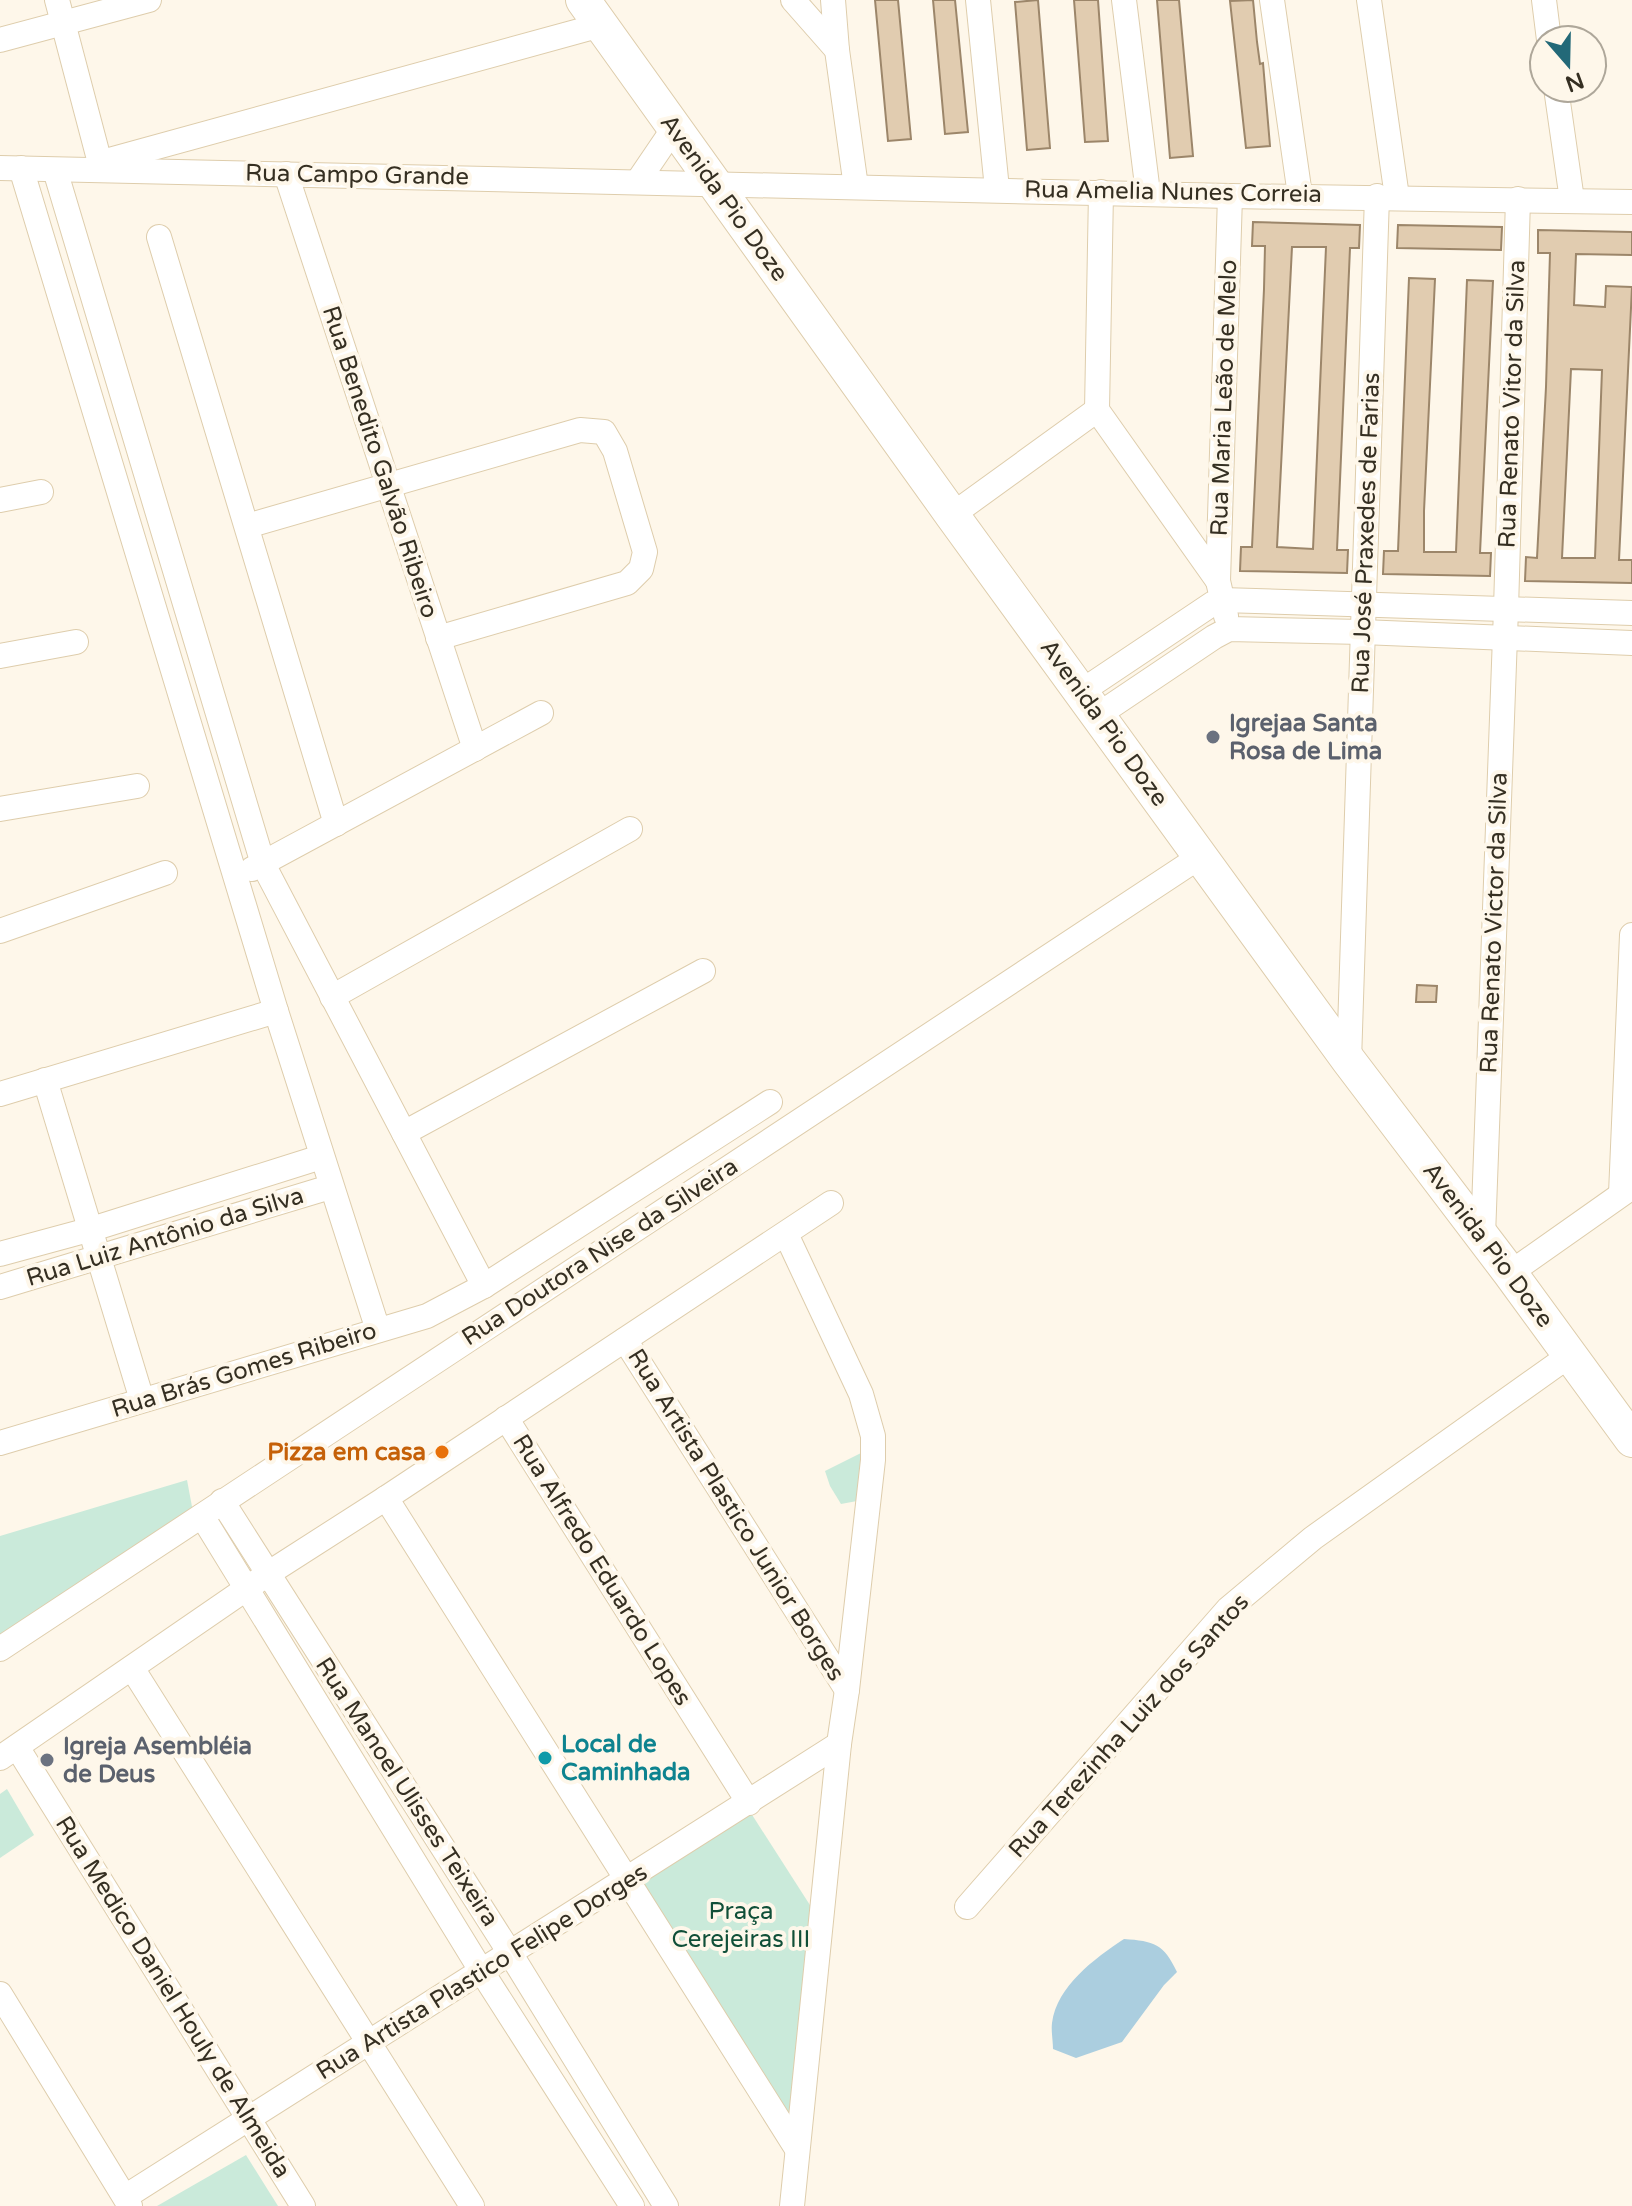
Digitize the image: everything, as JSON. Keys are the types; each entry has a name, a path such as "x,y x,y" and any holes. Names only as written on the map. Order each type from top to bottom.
{"street":[{"path":"0,40 60,11 149,0"},
{"path":"793,0 837,50"},
{"path":"833,0 856,187"},
{"path":"978,0 997,189"},
{"path":"1124,0 1148,193"},
{"path":"1272,0 1300,195"},
{"name":"Rua José Praxedes de Farias","path":"1349,1061 1363,603 1387,196 1369,0"},
{"path":"1544,0 1547,24"},
{"path":"60,11 78,167 160,524 263,864 484,1286"},
{"path":"78,167 592,12"},
{"name":"Avenida Pio Doze","path":"592,12 952,515 1349,1061 1483,1236 1632,1440"},
{"path":"1558,104 1572,200"},
{"path":"638,181 674,128"},
{"name":"Rua Campo Grande","path":"10,168 78,167 714,183"},
{"path":"10,168 131,535 330,1187 378,1330"},
{"name":"Rua Benedito Galvão Ribeiro","path":"286,174 475,749"},
{"name":"Rua Amelia Nunes Correia","path":"714,183 1632,202"},
{"path":"1101,192 1097,410 1220,591 1229,629"},
{"name":"Rua Maria Leão de Melo","path":"1220,591 1230,196"},
{"name":"Rua Renato Vitor da Silva","path":"1506,609 1518,199"},
{"path":"159,237 336,824"},
{"path":"952,515 1097,410"},
{"path":"247,526 580,430 604,432 615,451 645,552 641,569 627,583 438,638"},
{"path":"0,500 41,492"},
{"path":"131,535 160,524"},
{"path":"1220,591 1363,603 1632,613"},
{"path":"1090,703 1212,604 1220,591"},
{"name":"Rua Renato Victor da Silva","path":"1483,1236 1506,609"},
{"path":"1090,703 1229,629 1632,643"},
{"path":"0,656 76,642"},
{"path":"235,877 541,713"},
{"path":"0,809 137,786"},
{"path":"332,997 630,829"},
{"name":"Rua Doutora Nise da Silveira","path":"0,1649 1201,856"},
{"path":"0,931 165,873"},
{"path":"1510,1273 1627,1191 1632,935"},
{"path":"404,1133 703,971"},
{"path":"0,1094 276,1011"},
{"path":"45,1080 142,1400"},
{"name":"Rua Brás Gomes Ribeiro","path":"0,1443 427,1316 484,1286 770,1102"},
{"name":"Rua Luiz Antônio da Silva","path":"0,1254 92,1229 321,1157"},
{"name":"Rua Luiz Antônio da Silva","path":"0,1287 330,1187"},
{"path":"9,1752 269,1573 831,1203"},
{"path":"786,1234 861,1394 873,1436 873,1460 839,1744 792,2206"},
{"name":"Rua Artista Plastico Junior Borges","path":"625,1340 847,1690"},
{"name":"Rua Terezinha Luiz dos Santos","path":"967,1907 1228,1609 1313,1538 1570,1355"},
{"name":"Rua Alfredo Eduardo Lopes","path":"506,1418 749,1803"},
{"path":"386,1498 797,2149"},
{"name":"Rua Manoel Ulisses Teixeira","path":"222,1501 510,1953 666,2206"},
{"name":"Rua Manoel Ulisses Teixeira","path":"202,1516 482,1972 632,2206"},
{"path":"132,1668 472,2206"},
{"name":"Rua Artista Plastico Felipe Dorges","path":"128,2202 249,2119 839,1744"},
{"name":"Rua Medico Daniel Houly de Almeida","path":"9,1752 303,2206"},
{"path":"0,1994 128,2202"}],"green space":[{"path":"863,1452 857,1501 841,1504 825,1471"},
{"path":"187,1480 193,1512 0,1642 0,1536"},
{"path":"7,1789 34,1835 0,1858 0,1794"},
{"name":"Praça Cerejeiras III","path":"749,1810 824,1927 800,2146 635,1883"},
{"path":"246,2155 278,2206 157,2206"}],"water":[{"path":"1124,1939 1157,1946 1167,1955 1177,1972 1122,2042 1076,2058 1053,2049 1052,2023 1061,1997 1089,1965"}],"building":[{"path":"875,0 898,0 911,139 888,141"},
{"path":"933,0 955,0 968,132 945,134"},
{"path":"1038,0 1050,148 1027,150 1015,2"},
{"path":"1074,0 1098,0 1108,141 1085,142"},
{"path":"1157,0 1179,0 1193,156 1170,158"},
{"path":"1253,0 1260,64 1263,63 1270,146 1246,148 1230,1"},
{"path":"1253,222 1360,225 1359,248 1350,248 1337,550 1348,550 1347,573 1240,571 1241,547 1252,547 1264,289 1265,246 1252,246","holes":["1292,247 1326,247 1313,549 1277,547"]},
{"path":"1398,225 1502,227 1501,250 1397,248"},
{"path":"1538,230 1632,232 1632,255 1576,254 1574,305 1605,307 1606,286 1632,287 1619,560 1632,560 1632,583 1525,581 1526,557 1537,558 1546,387 1550,253 1538,253","holes":["1571,369 1602,370 1595,558 1562,558"]},
{"path":"1409,278 1435,279 1424,552 1456,552 1467,280 1493,281 1480,553 1491,553 1490,576 1383,574 1384,551 1398,551"},
{"path":"1417,985 1437,986 1436,1002 1416,1002"}],"place":[{"name":"Igrejaa Santa Rosa de Lima","path":"1213,737"},
{"name":"Pizza em casa","path":"442,1452"},
{"name":"Local de Caminhada","path":"545,1758"},
{"name":"Igreja Asembléia de Deus","path":"47,1760"}]}
